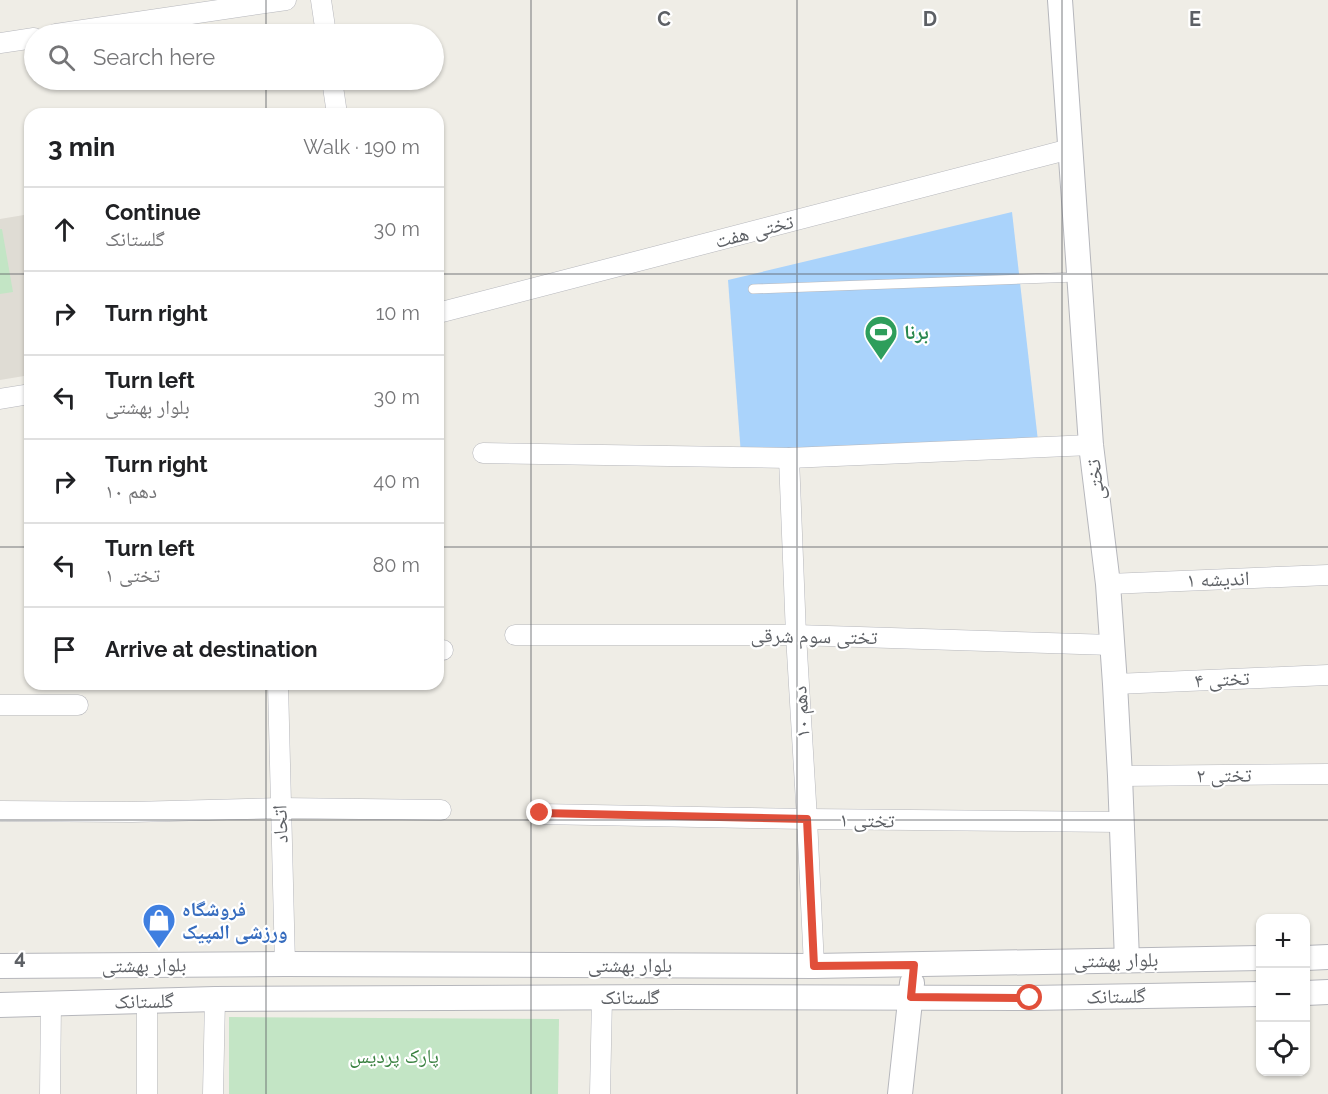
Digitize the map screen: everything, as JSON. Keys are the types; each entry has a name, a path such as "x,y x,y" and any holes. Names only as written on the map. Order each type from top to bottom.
{"street":[{"path":"124,24 286,0"},
{"path":"321,0 325,24"},
{"name":"تختی","path":"1060,0 1091,446 1108,584 1115,684 1127,960"},
{"path":"0,43 24,39"},
{"path":"333,90 336,108"},
{"name":"تختی هفت","path":"444,312 1070,149"},
{"path":"0,399 24,395"},
{"path":"483,453 789,458 1091,446"},
{"name":"دهم ۱۰","path":"789,458 814,966"},
{"name":"اندیشه ۱","path":"1108,584 1328,575"},
{"name":"تختی سوم شرقی","path":"516,635 796,634 1112,645"},
{"name":"تختی ۴","path":"1115,684 1328,675"},
{"name":"اتحاد","path":"278,690 285,964"},
{"path":"0,705 78,705"},
{"name":"تختی ۲","path":"1120,776 1328,774"},
{"path":"0,812 132,812 280,808 441,810"},
{"name":"تختی ۱","path":"540,813 807,819 1122,822"},
{"path":"1310,958 1328,957"},
{"name":"بلوار بهشتی","path":"0,966 285,964 814,966 1256,958"},
{"path":"900,1094 914,965"},
{"path":"1310,993 1328,992"},
{"name":"گلستانک","path":"0,1005 214,999 1030,998 1256,994"},
{"path":"600,1094 602,998"},
{"path":"213,1094 214,999"},
{"path":"147,1001 147,1094"},
{"path":"50,1094 51,1003"}],"lane":[{"path":"753,289 1080,277"}],"shaded area":[{"path":"24,215 24,376 0,380 0,219"}],"green space":[{"path":"0,229 2,229 13,292 0,294"},
{"name":"پارک پردیس","path":"229,1017 559,1019 558,1094 229,1094"}],"water":[{"name":"برنا","path":"1012,212 1038,441 741,455 728,280"}],"place":[{"name":"برنا","path":"881,361"},
{"name":"فروشگاه ورزشی المپیک","path":"159,949"}],"route":[{"path":"540,813 807,819 814,966 914,965 911,997 1030,998"}]}
